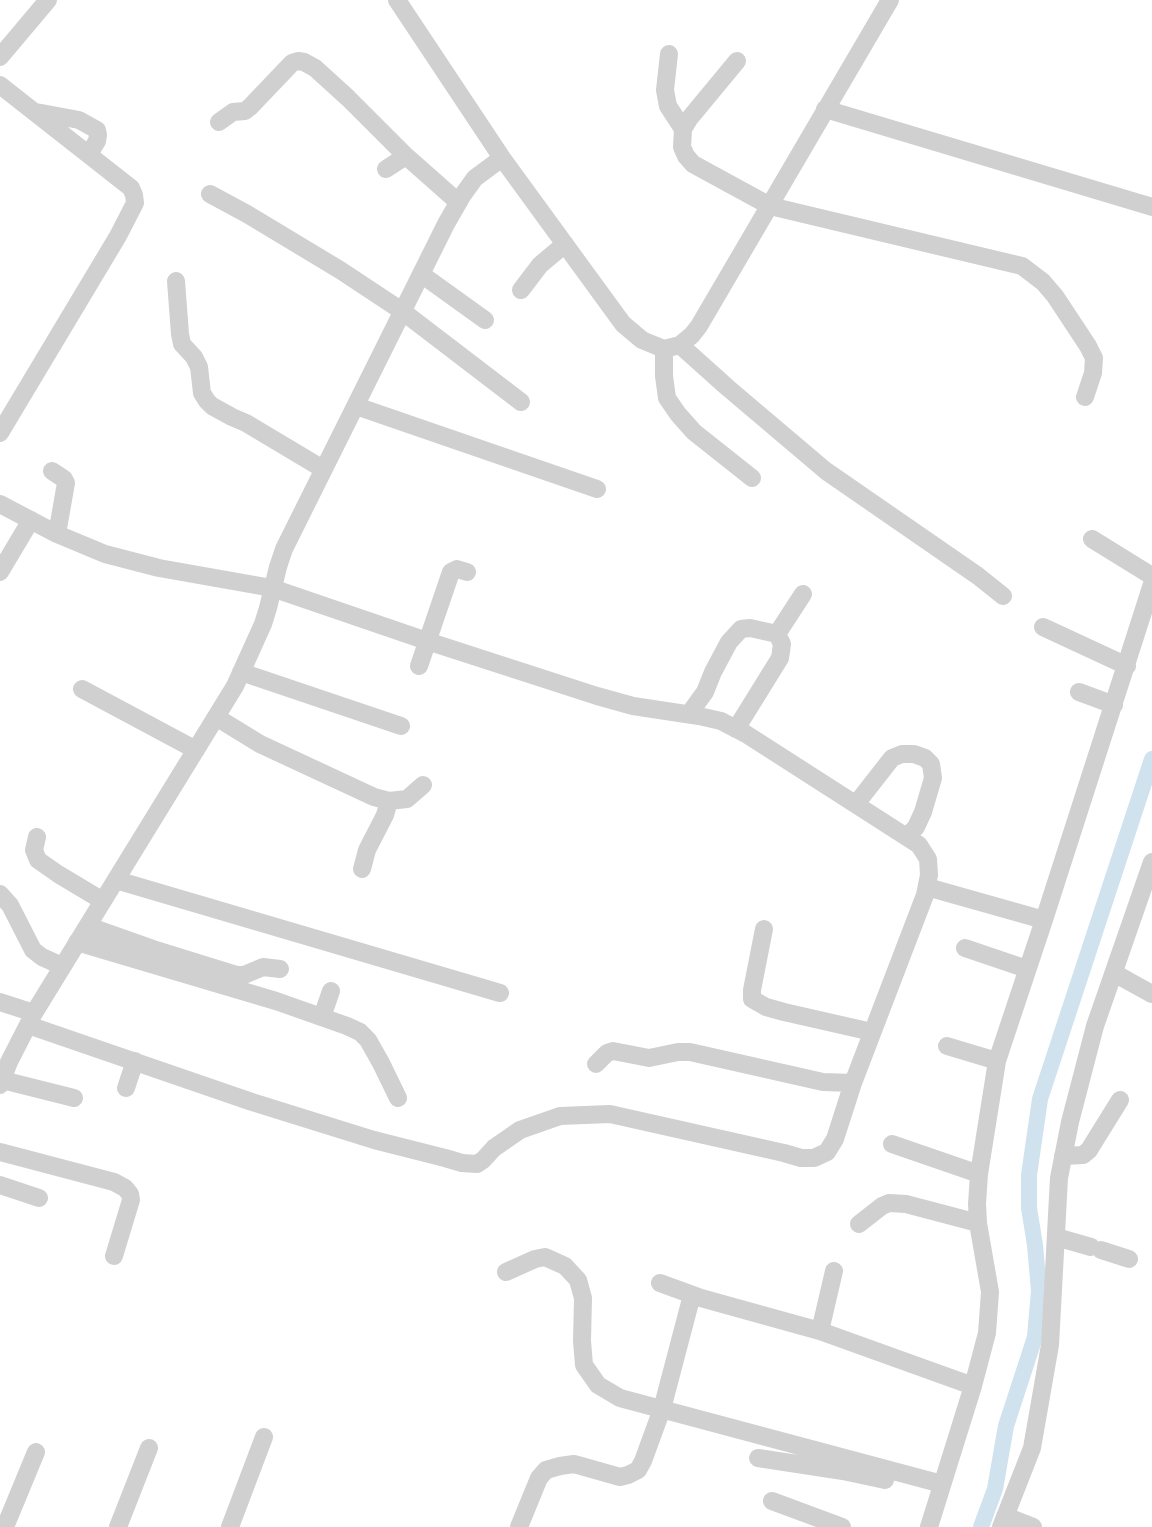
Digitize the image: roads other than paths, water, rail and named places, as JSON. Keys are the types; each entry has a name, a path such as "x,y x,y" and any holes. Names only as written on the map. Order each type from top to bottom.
{"street":[{"path":"0,57 48,0"},
{"path":"397,0 502,158 623,324 642,340 672,347 728,388 826,471 1003,596"},
{"path":"752,478 694,432 667,398 664,376 672,347 692,335 699,326 890,0"},
{"path":"668,54 665,78 668,106 683,129"},
{"path":"737,61 683,129 682,147 693,164 770,206 1022,266 1043,282 1055,296 1094,358 1093,373 1085,397"},
{"path":"219,122 233,111 245,111 250,107 292,63 304,62 315,68 348,98 406,156 458,202"},
{"path":"0,85 131,188 135,203 0,433"},
{"path":"825,109 1152,207"},
{"path":"386,169 406,156"},
{"path":"74,1098 1,1082 31,1019 62,966 235,686 263,624 284,549 458,202 475,178 502,158"},
{"path":"210,194 340,270 402,311 521,402"},
{"path":"521,290 540,265 565,244"},
{"path":"421,274 485,320"},
{"path":"176,281 182,344 199,367 202,393 207,401 323,469"},
{"path":"356,406 597,489"},
{"path":"52,471 66,482 57,534"},
{"path":"0,504 57,534 105,554 159,568 272,588 427,641 633,706 721,721 919,845 928,859 929,875 925,895 853,1083 835,1139 827,1152 814,1158 802,1158 610,1114 559,1116 520,1130 477,1164 463,1164 270,1108 135,1061 31,1019 0,1002"},
{"path":"0,572 30,520"},
{"path":"1092,539 1152,576"},
{"path":"419,666 451,572 454,569 467,572"},
{"path":"929,1527 935,1482 973,1386 987,1333 990,1292 978,1223 979,1174 998,1060 1152,584"},
{"path":"778,634 803,594"},
{"path":"1043,626 1127,666"},
{"path":"689,714 705,692 729,642 741,629 750,628 778,634"},
{"path":"736,729 780,658 782,644 778,634"},
{"path":"241,672 401,726"},
{"path":"82,689 196,750"},
{"path":"1079,692 1114,705"},
{"path":"216,717 260,744 374,797 389,801 407,799 423,785"},
{"path":"856,804 892,758 902,754 925,758 931,764 933,778 916,828 907,837"},
{"path":"362,869 367,850 389,801"},
{"path":"37,837 34,850 38,860 103,901"},
{"path":"1034,1527 1003,1522 1032,1448 1050,1345 1059,1178 1070,1122 1095,1026 1152,862"},
{"path":"117,880 499,993"},
{"path":"927,887 1044,920"},
{"path":"0,894 10,905 33,950 62,966"},
{"path":"88,926 237,975 263,967 280,969"},
{"path":"764,929 752,999 766,1007 784,1012 872,1032"},
{"path":"78,942 276,1001 360,1032 368,1040 398,1098"},
{"path":"965,948 1027,969"},
{"path":"1114,973 1152,994"},
{"path":"322,1017 331,991"},
{"path":"947,1046 998,1060"},
{"path":"596,1064 613,1051 649,1058 690,1052 823,1082 853,1083"},
{"path":"126,1088 135,1061"},
{"path":"1063,1156 1083,1155 1089,1150 1120,1100"},
{"path":"892,1144 979,1174"},
{"path":"0,1152 114,1182 125,1188 131,1200 114,1256"},
{"path":"0,1185 39,1198"},
{"path":"859,1224 889,1203 906,1204 978,1223"},
{"path":"1056,1237 1129,1259"},
{"path":"506,1272 545,1257 565,1266 578,1280 583,1298 584,1365 598,1385 620,1398 935,1482"},
{"path":"820,1331 834,1271"},
{"path":"660,1283 692,1295 820,1331 973,1386"},
{"path":"519,1527 538,1478 546,1470 574,1464 620,1477 638,1470 662,1409 692,1295"},
{"path":"230,1527 264,1437"},
{"path":"118,1527 149,1448"},
{"path":"5,1527 36,1452"},
{"path":"758,1458 844,1471 909,1485 935,1482"},
{"path":"772,1501 842,1527"}],"waterway":[{"path":"981,1527 995,1489 1006,1426 1035,1337 1039,1291 1029,1208 1029,1175 1040,1099 1152,759"}]}
